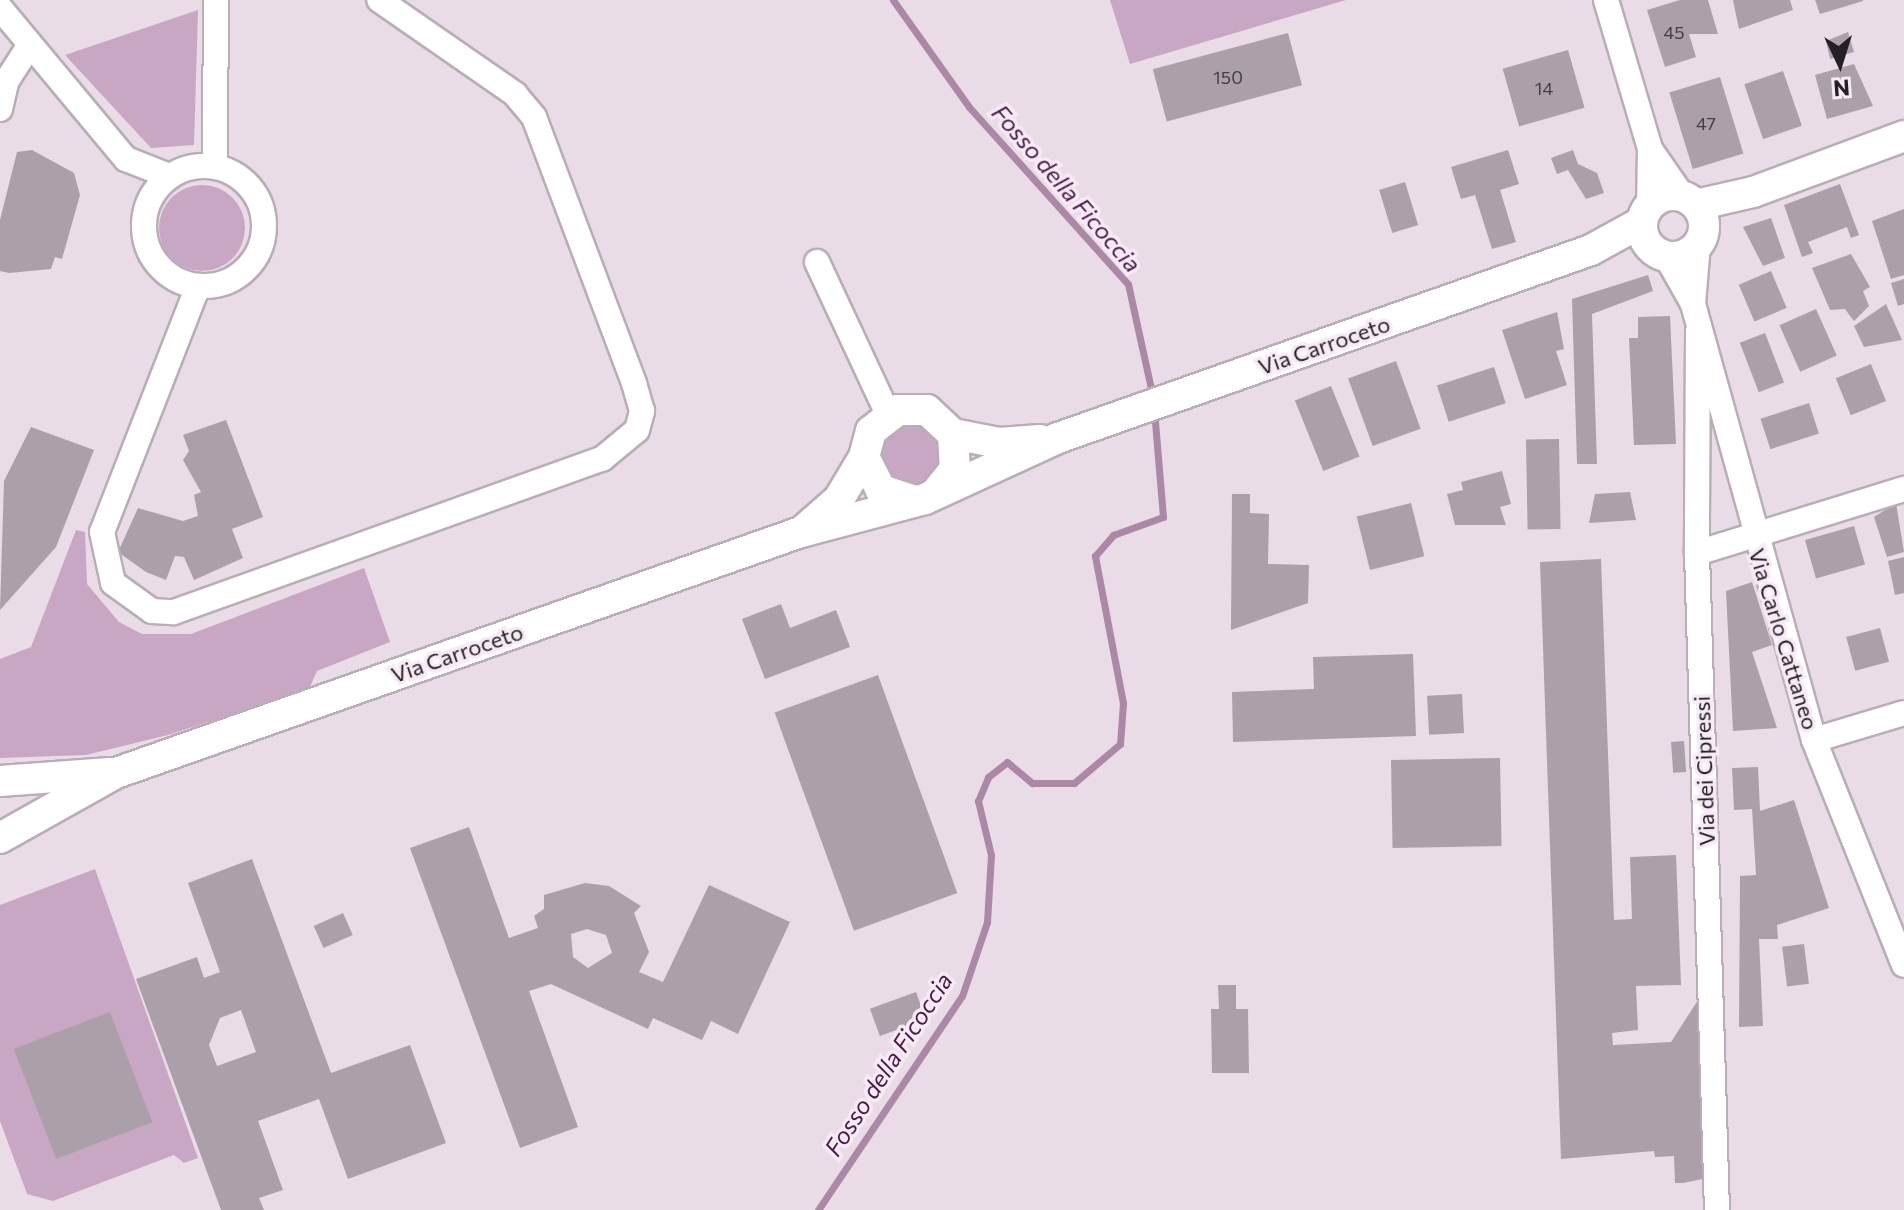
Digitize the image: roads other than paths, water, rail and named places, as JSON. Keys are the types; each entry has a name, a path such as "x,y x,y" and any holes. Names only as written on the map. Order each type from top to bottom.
{"street":[{"path":"198,286 102,532 113,583 152,611 174,612 602,459 637,430 642,411 634,383 534,117 515,94 379,0"},
{"path":"1606,0 1650,149 1695,218"},
{"path":"215,166 218,3"},
{"path":"0,8 126,159 144,213 149,253 178,281 198,286 237,276 262,244 261,204 250,186 215,166 169,176 126,159"},
{"path":"0,109 6,82 29,46"},
{"path":"1650,149 1645,214 1661,254 1695,218 1753,192 1904,136"},
{"path":"144,213 169,176"},
{"name":"Via Carroceto","path":"0,838 116,773 798,533 924,498 1058,438 1591,250 1645,214 1695,218"},
{"name":"Via Carlo Cattaneo","path":"1695,218 1693,304 1753,537 1814,740 1904,965"},
{"name":"Via Carroceto","path":"1591,250 1661,254"},
{"name":"Via Carlo Cattaneo","path":"1661,254 1693,304"},
{"path":"817,262 888,414"},
{"name":"Via dei Cipressi","path":"1698,331 1697,553 1717,1210"},
{"name":"Via Carroceto","path":"798,533 839,499 864,457 871,431 888,414 927,410 953,434 999,443 1058,438"},
{"path":"864,457 881,490 924,498 955,469 953,434"},
{"path":"1697,553 1904,489"},
{"path":"1814,740 1904,713"},
{"name":"Via Carroceto","path":"0,781 116,773"}],"waterway":[{"name":"Fosso della Ficoccia","path":"893,0 969,107 1128,284 1153,398"},
{"name":"Fosso della Ficoccia","path":"818,1210 962,996 987,922 991,855 978,801 988,777 1007,762 1032,783 1074,783 1120,744 1123,703 1095,556 1113,535 1163,517 1154,410"}]}
